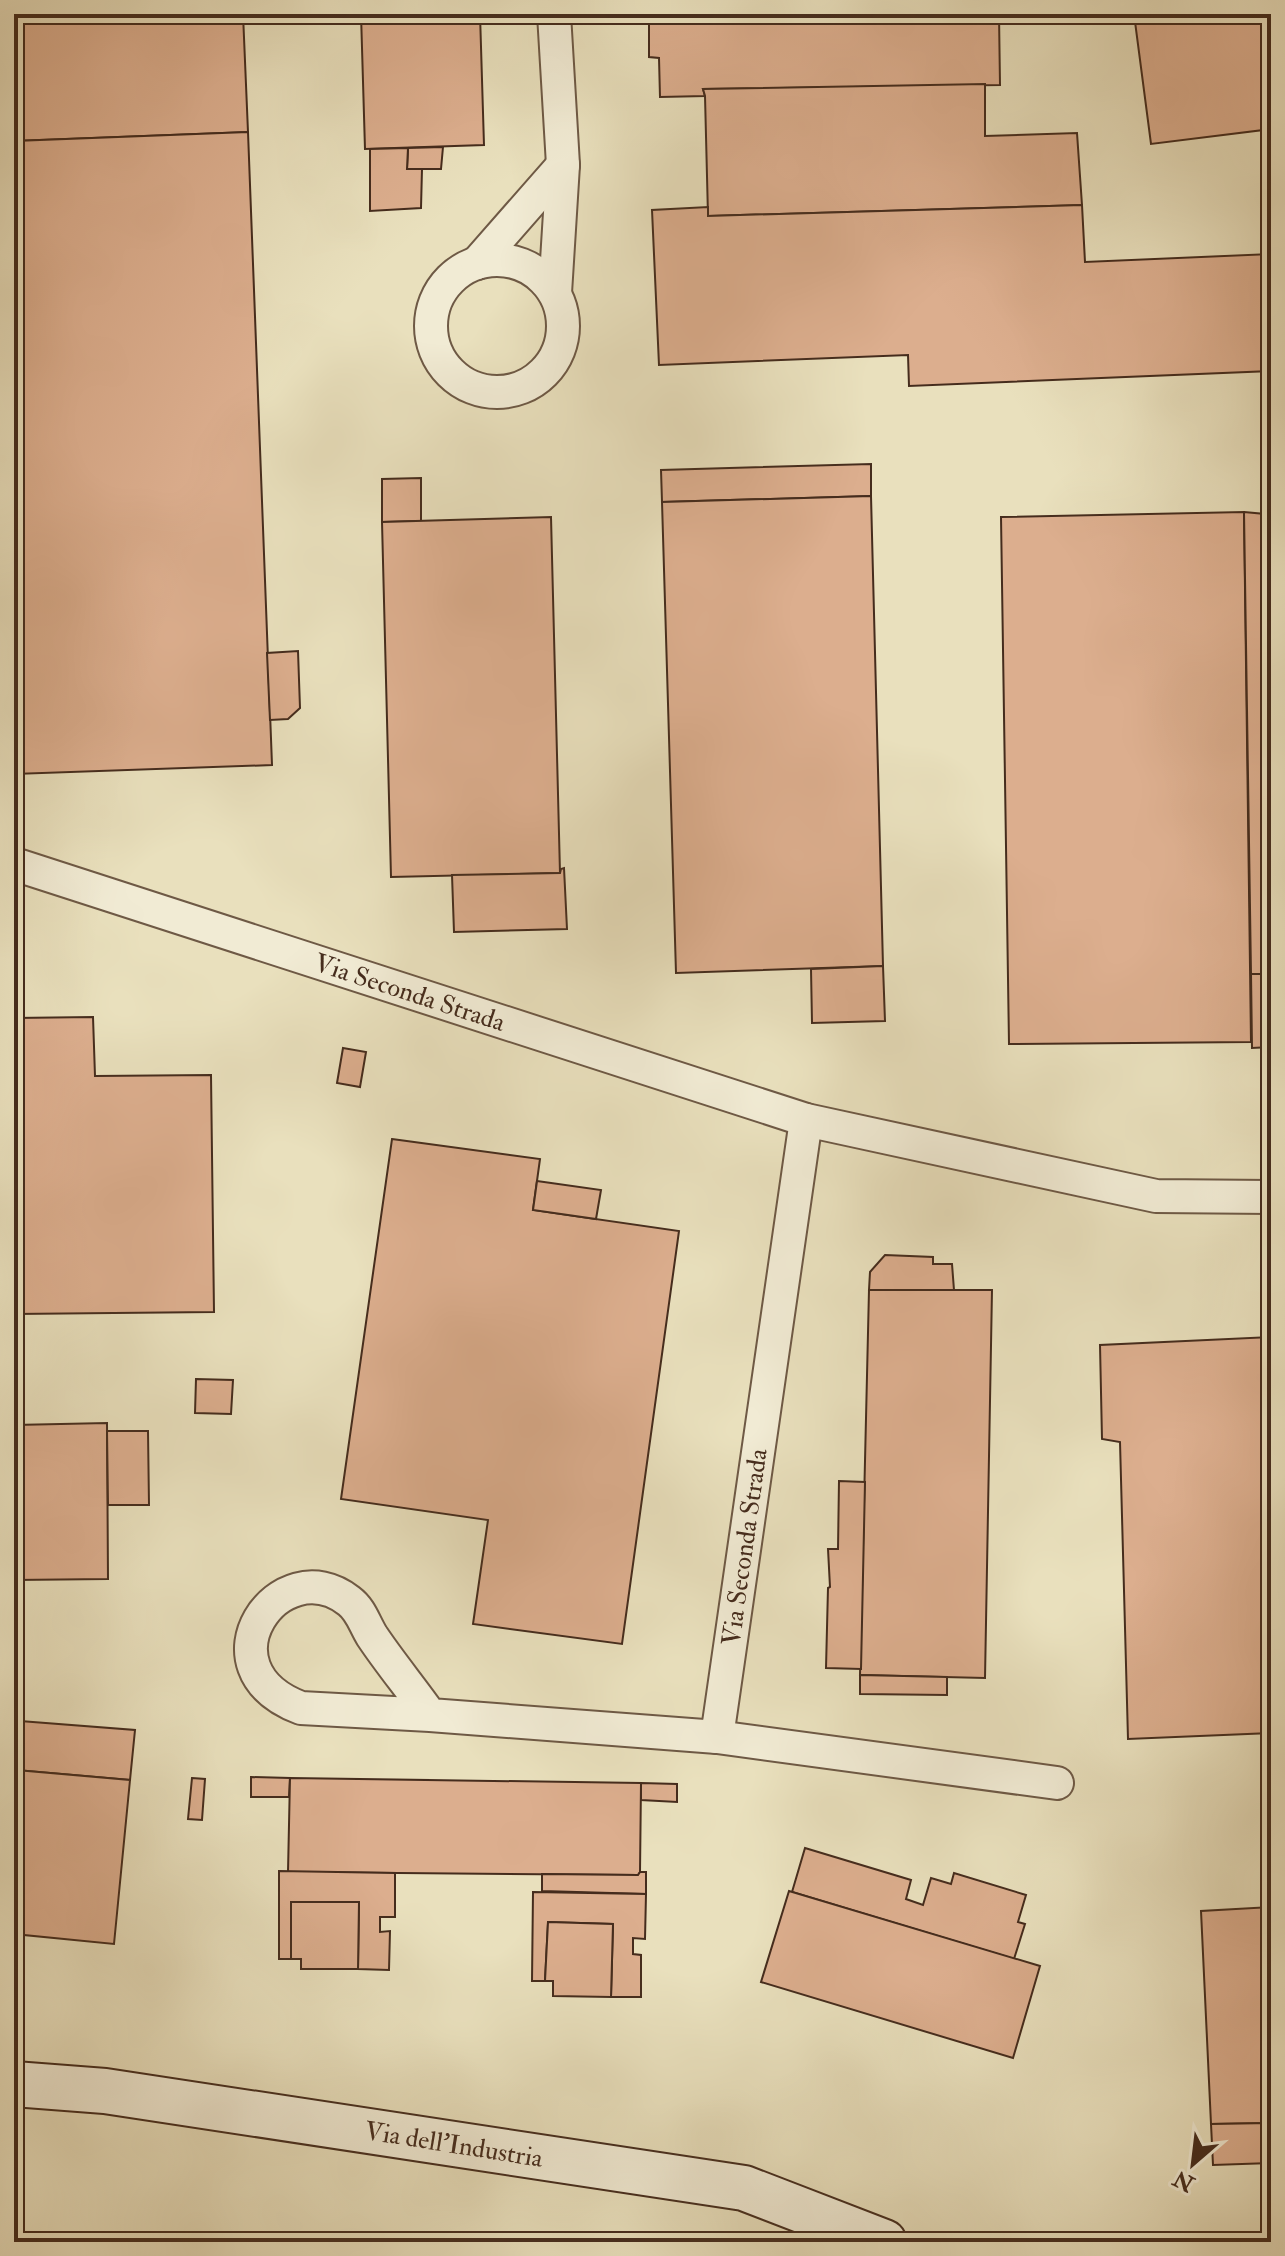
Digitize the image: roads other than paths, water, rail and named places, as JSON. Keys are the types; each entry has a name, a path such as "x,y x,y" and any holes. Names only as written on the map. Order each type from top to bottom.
{"main road":[{"name":"Via dell'Industria","path":"14,2084 105,2091 744,2188 884,2242"}],"street":[{"path":"554,14 563,165 555,293"},
{"path":"477,263 563,165"},
{"path":"500,259 522,264 542,277 555,293 562,313 563,333 558,354 546,371 529,384 510,391 489,391 469,385 451,374 438,355 432,333 433,311 442,289 458,273 477,263 500,259"},
{"name":"Via Seconda Strada","path":"14,864 806,1120 1156,1196 1271,1197"},
{"name":"Via Seconda Strada","path":"717,1737 806,1120"},
{"path":"430,1715 350,1601 333,1591 314,1588 295,1590 278,1598 263,1611 254,1629 251,1650 255,1670 266,1688 282,1701 301,1708 717,1737 1057,1783"}]}
